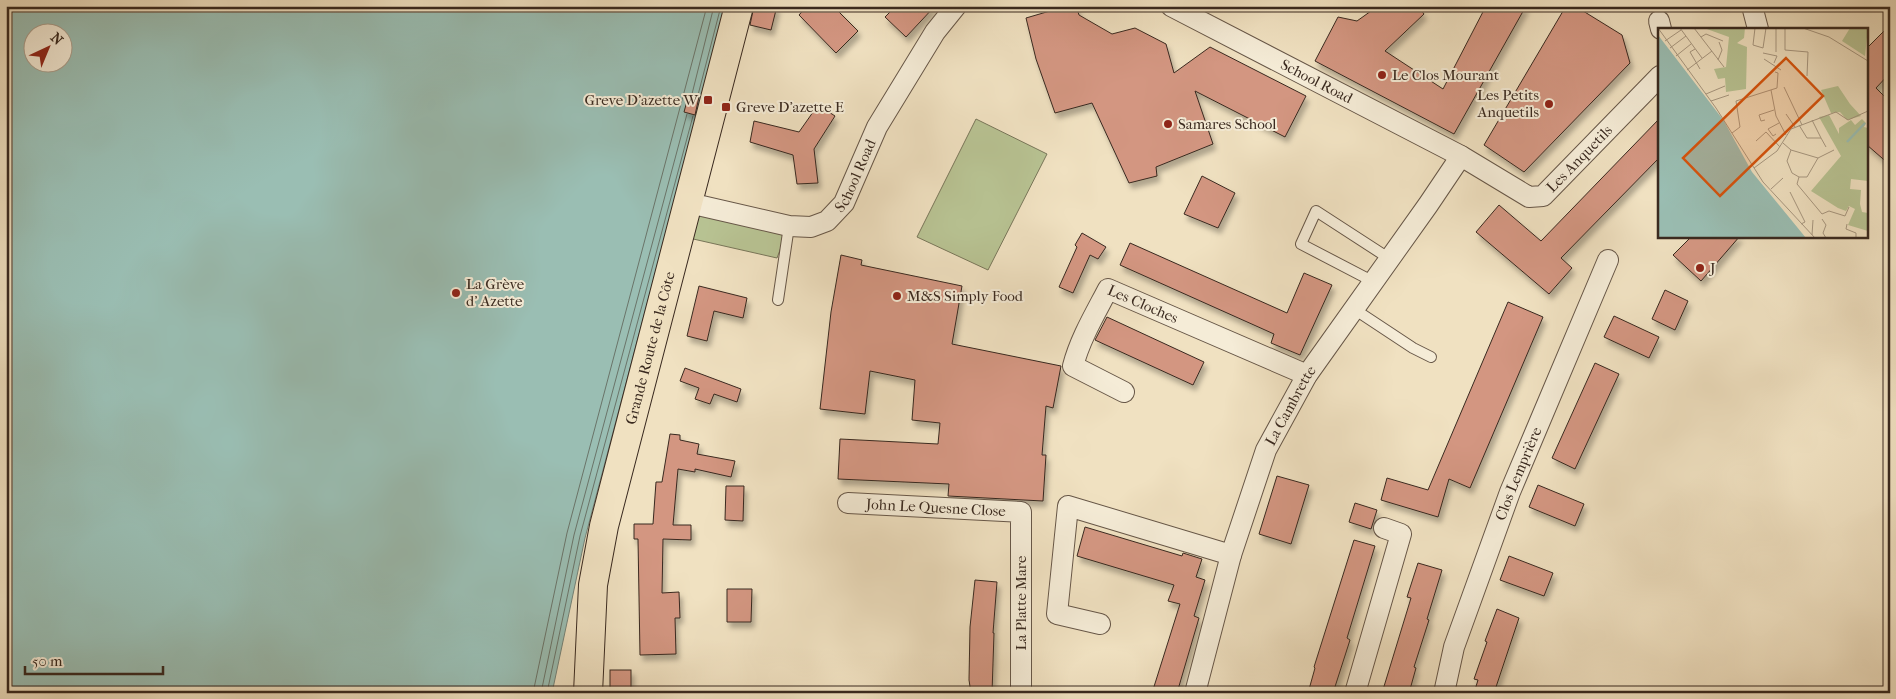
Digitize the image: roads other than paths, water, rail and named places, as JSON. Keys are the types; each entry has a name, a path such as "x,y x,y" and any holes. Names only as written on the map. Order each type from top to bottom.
{"main road":[{"name":"Grande Route de la Côte","path":"588,693 593,585 604,526 739,6"}],"street":[{"name":"School Road","path":"689,203 790,226 811,227 827,221 844,203 877,126 935,32 956,6"},
{"name":"School Road","path":"1171,6 1461,156"},
{"path":"1752,6 1758,28"},
{"name":"Les Anquetils","path":"1461,156 1529,197 1543,196 1658,78"},
{"name":"La Cambrette","path":"1195,693 1231,555 1266,450 1307,375 1461,156"},
{"name":"Clos Lemprière","path":"1444,693 1454,647 1510,492 1608,260"},
{"name":"Les Cloches","path":"1124,392 1073,366 1076,354 1108,289 1307,375"},
{"name":"John Le Quesne Close","path":"848,503 1022,512"},
{"path":"1100,624 1057,614 1068,506 1231,555"},
{"name":"La Platte Mare","path":"1021,693 1022,512"},
{"path":"1355,693 1401,534 1384,528"}],"lane":[{"path":"1374,282 1301,244 1316,211 1390,259"},
{"path":"778,300 790,226"},
{"path":"1354,309 1413,348 1431,357"}],"water":[{"name":"La Grève d’ Azette","path":"6,6 726,6 585,538 552,693 6,693"}],"place":[{"name":"Le Clos Mourant","path":"1382,75"},
{"name":"Greve D'azette W","path":"708,100"},
{"name":"Les Petits Anquetils","path":"1549,104"},
{"name":"Greve D'azette E","path":"726,107"},
{"name":"Samares School","path":"1168,124"},
{"name":"J","path":"1700,268"},
{"name":"La Grève d’ Azette","path":"456,293"},
{"name":"M&S Simply Food","path":"897,296"}]}
